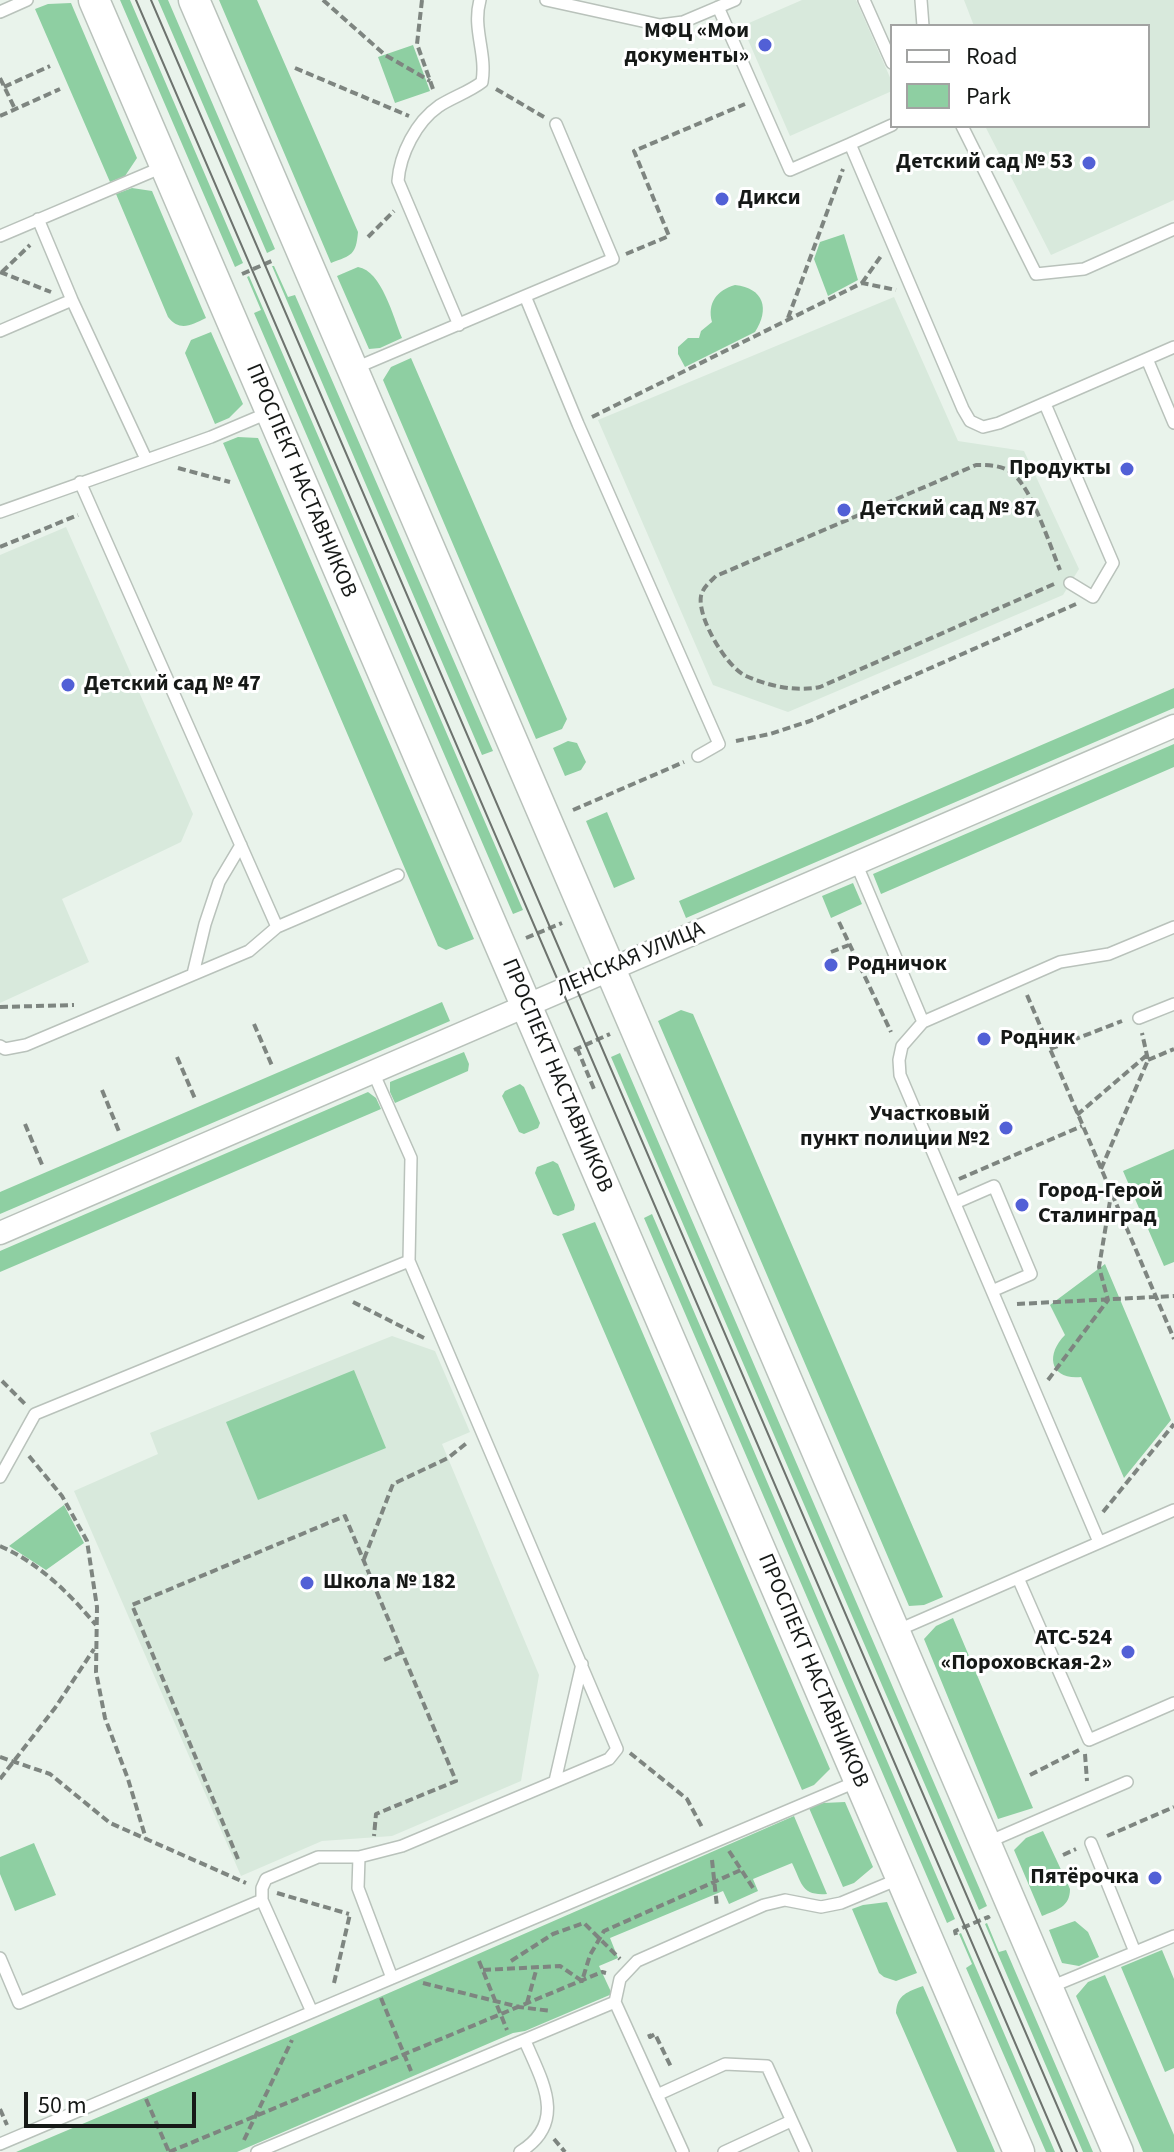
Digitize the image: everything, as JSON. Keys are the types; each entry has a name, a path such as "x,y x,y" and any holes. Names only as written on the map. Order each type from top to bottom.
{"main road":[{"name":"ПРОСПЕКТ НАСТАВНИКОВ","path":"94,0 1019,2152"},
{"path":"194,0 1118,2152"}],"street":[{"name":"ЛЕНСКАЯ УЛИЦА","path":"0,1233 1174,726"}],"lane":[{"path":"0,12 27,0"},
{"path":"459,325 398,181 400,161 423,121 439,106 468,93 482,82 485,65 476,14 480,0"},
{"path":"546,0 660,25 683,22 735,0"},
{"path":"864,0 890,58"},
{"path":"921,0 923,24"},
{"path":"718,7 790,170 890,126"},
{"path":"353,370 613,259 556,124"},
{"path":"963,128 1036,274 1084,269 1174,229"},
{"path":"850,144 970,421 983,427 1045,404 1174,347"},
{"path":"0,236 166,166"},
{"path":"38,219 146,459"},
{"path":"525,296 719,744 698,756"},
{"path":"0,331 72,300"},
{"path":"1147,359 1169,400 1174,423"},
{"path":"1045,404 1113,563 1093,597 1067,582"},
{"path":"0,512 211,437 271,412"},
{"path":"80,482 277,927"},
{"path":"193,974 219,882 241,845"},
{"path":"856,863 923,1022"},
{"path":"0,1046 5,1049 26,1045 249,951 277,927 398,875"},
{"path":"1099,1542 900,1075 899,1060 902,1046 923,1022 1060,962 1109,954 1174,927"},
{"path":"1139,1018 1174,1004"},
{"path":"312,2012 262,1894 266,1879 318,1857 359,1857 402,1846 609,1759 617,1749 409,1261 411,1158 373,1072"},
{"path":"955,1203 994,1186 1025,1259 1031,1274 992,1291"},
{"path":"0,1477 35,1414 409,1261"},
{"path":"895,1632 1174,1510"},
{"path":"1018,1578 1089,1740 1174,1703"},
{"path":"555,1781 582,1663"},
{"path":"0,2144 859,1781"},
{"path":"985,1843 1127,1782"},
{"path":"1091,1843 1135,1952"},
{"path":"359,1857 358,1888 392,1978"},
{"path":"683,2152 615,2002 620,1979 637,1961 764,1905 785,1900 821,1907 841,1903 901,1878"},
{"path":"0,1958 19,2003 262,1894"},
{"path":"1048,1989 1174,1936"},
{"path":"257,2152 615,2002"},
{"path":"520,2152 531,2145 544,2128 549,2108 544,2085 525,2041"},
{"path":"657,2095 725,2064 767,2066 806,2152"},
{"path":"724,2152 791,2121"}],"path":[{"path":"323,0 385,55 430,81"},
{"path":"422,0 417,44 439,106"},
{"path":"4,87 50,66"},
{"path":"295,68 423,121"},
{"path":"0,78 15,109"},
{"path":"482,82 556,124"},
{"path":"0,116 60,89"},
{"path":"613,259 669,236 634,151 759,98"},
{"path":"788,318 850,144"},
{"path":"368,237 394,211 404,195"},
{"path":"44,232 0,272 72,300"},
{"path":"578,424 862,283 892,242"},
{"path":"246,283 241,272 264,262 274,258 279,269"},
{"path":"862,283 914,294"},
{"path":"146,459 230,482"},
{"path":"976,465 994,465 1011,472 1024,485 1067,582 820,687 800,691 745,676 731,666 720,651 703,613 701,597 716,576 976,465"},
{"path":"0,547 91,509"},
{"path":"719,744 770,734 810,721 1093,597"},
{"path":"573,810 698,756"},
{"path":"520,940 568,920"},
{"path":"839,922 892,1036 902,1046"},
{"path":"831,952 849,945"},
{"path":"1021,979 1174,1339"},
{"path":"0,1007 76,1005"},
{"path":"1050,1049 1114,1022 1139,1018 1147,1057 1101,1169"},
{"path":"254,1024 273,1068"},
{"path":"569,1052 616,1031"},
{"path":"577,1048 594,1089"},
{"path":"1077,1115 1147,1057 1174,1049"},
{"path":"177,1057 196,1101"},
{"path":"102,1090 120,1134"},
{"path":"25,1124 43,1167"},
{"path":"947,1184 1082,1126"},
{"path":"1108,1300 1099,1267 1111,1193"},
{"path":"333,1291 447,1350"},
{"path":"998,1305 1174,1296"},
{"path":"1037,1396 1108,1300"},
{"path":"2,1381 35,1414"},
{"path":"1092,1525 1174,1424"},
{"path":"364,1560 393,1484 448,1458 482,1430"},
{"path":"17,1446 32,1458 62,1496 87,1541 94,1574 96,1672 105,1718 146,1839"},
{"path":"238,1859 132,1605 345,1516 456,1781 376,1814 374,1837 359,1857"},
{"path":"0,1546 62,1587 96,1625"},
{"path":"0,1779 55,1708 95,1647"},
{"path":"384,1660 402,1652"},
{"path":"1030,1775 1085,1748 1089,1740"},
{"path":"617,1749 634,1754 687,1799 764,1905"},
{"path":"0,1757 50,1774 110,1823 262,1894 371,1921"},
{"path":"1114,1833 1174,1807"},
{"path":"716,1841 714,1882 719,1925"},
{"path":"582,1981 598,1937 611,1927 741,1870"},
{"path":"329,2005 349,1914 358,1888"},
{"path":"960,1945 955,1931 988,1917 994,1931"},
{"path":"511,1961 533,1944 584,1923 630,1969"},
{"path":"472,1944 501,2015"},
{"path":"483,1970 560,1966 582,1981"},
{"path":"527,2003 537,1967"},
{"path":"140,2085 169,2152 602,1972 620,1979"},
{"path":"392,1978 519,2007 585,2015"},
{"path":"376,1985 417,2084"},
{"path":"239,2152 295,2034 312,2012"},
{"path":"645,2027 650,2037 655,2034 679,2085"}],"shaded area":[{"path":"802,0 856,0 890,77 890,92 790,136 742,26"},
{"name":"Детский сад № 53","path":"964,0 1174,0 1174,200 1051,255 986,128 1150,128 1150,24 973,24"},
{"name":"Детский сад № 87","path":"894,297 958,441 1024,451 1079,569 1063,595 788,712 713,685 598,420"},
{"name":"Детский сад № 47","path":"66,527 193,814 181,842 62,899 89,962 0,1003 0,555"},
{"name":"Школа № 182","path":"392,1336 435,1351 470,1432 442,1444 539,1675 521,1781 392,1836 322,1841 241,1876 74,1491 158,1454 150,1433"}],"green space":[{"path":"120,0 130,0 243,263 235,267"},
{"path":"158,0 168,0 275,249 267,253"},
{"path":"219,0 257,0 358,232 354,250 344,258 331,263"},
{"path":"71,3 137,158 125,176 110,182 35,9 48,4"},
{"path":"413,45 430,91 395,103 378,57"},
{"path":"132,188 152,191 206,318 181,326 168,317 116,194"},
{"path":"844,234 858,280 828,296 814,259 820,242"},
{"path":"272,266 288,297 295,295 493,751 482,755"},
{"path":"358,267 366,270 380,286 402,338 380,348 369,349 337,276"},
{"path":"249,276 523,910 513,914 254,313 261,310"},
{"path":"735,285 752,290 762,301 760,324 755,332 685,367 678,347 688,338 699,338 701,331 712,322 711,309 715,298"},
{"path":"211,332 243,404 229,418 215,424 185,353 191,340"},
{"path":"411,358 567,719 562,729 536,739 383,380 391,367"},
{"path":"238,437 258,438 474,939 446,950 438,946 223,443"},
{"path":"1174,688 1174,708 686,918 679,901"},
{"path":"568,741 577,743 586,762 581,770 565,776 553,748"},
{"path":"1174,744 1174,767 881,894 873,874"},
{"path":"607,812 635,879 614,888 586,821"},
{"path":"853,883 862,904 831,918 822,896"},
{"path":"442,1002 450,1021 0,1214 0,1192"},
{"path":"681,1010 693,1014 943,1597 924,1605 909,1606 658,1021"},
{"path":"464,1052 469,1064 468,1071 395,1103 390,1082"},
{"path":"620,1053 987,1906 979,1910 611,1057"},
{"path":"520,1084 540,1123 538,1128 524,1134 519,1132 502,1096 505,1091"},
{"path":"368,1092 376,1098 381,1109 0,1272 0,1251"},
{"path":"1174,1149 1174,1262 1164,1266 1123,1171"},
{"path":"553,1161 558,1164 575,1205 574,1210 558,1216 553,1214 535,1173 537,1167"},
{"path":"652,1214 955,1919 947,1923 644,1218"},
{"path":"595,1222 830,1769 814,1785 802,1790 562,1234"},
{"path":"1105,1264 1171,1420 1124,1478 1081,1377 1063,1375 1054,1365 1053,1358 1065,1335 1050,1305"},
{"path":"354,1370 386,1448 258,1500 226,1422"},
{"path":"64,1505 84,1543 46,1570 9,1546"},
{"path":"953,1618 1033,1808 998,1819 924,1639 936,1626"},
{"path":"845,1802 873,1867 854,1883 843,1887 809,1808 823,1803"},
{"path":"794,1816 827,1894 807,1890 792,1863 753,1879 758,1891 729,1904 723,1891 610,1938 618,1958 599,1966 612,1994 525,2031 513,2033 237,2152 16,2152 295,2034"},
{"path":"1043,1831 1070,1889 1065,1904 1042,1916 1014,1850 1026,1838"},
{"path":"34,1843 56,1895 15,1911 0,1874 0,1857"},
{"path":"887,1902 917,1973 896,1981 879,1973 852,1909"},
{"path":"1075,1921 1088,1932 1099,1957 1079,1966 1062,1963 1049,1930"},
{"path":"985,1924 999,1952 1006,1950 1093,2152 1083,2152"},
{"path":"961,1933 1055,2152 1046,2152 966,1968 972,1964"},
{"path":"1162,1950 1174,1979 1174,2068 1165,2072 1121,1967"},
{"path":"1105,1975 1174,2135 1174,2152 1143,2152 1076,1996 1088,1982"},
{"path":"923,1986 995,2152 957,2152 896,2013 901,1998"}],"tram line":[{"path":"136,0 1062,2152"},
{"path":"151,0 1077,2152"}],"place":[{"name":"МФЦ «Мои документы»","path":"765,45"},
{"name":"Детский сад № 53","path":"1089,163"},
{"name":"Дикси","path":"722,199"},
{"name":"Продукты","path":"1127,469"},
{"name":"Детский сад № 87","path":"844,510"},
{"name":"Детский сад № 47","path":"68,685"},
{"name":"Родничок","path":"831,965"},
{"name":"Родник","path":"984,1039"},
{"name":"Участковый пункт полиции №2","path":"1006,1128"},
{"name":"Город-Герой Сталинград","path":"1022,1205"},
{"name":"Школа № 182","path":"307,1583"},
{"name":"АТС-524 «Пороховская-2»","path":"1128,1652"},
{"name":"Пятёрочка","path":"1155,1878"}]}
